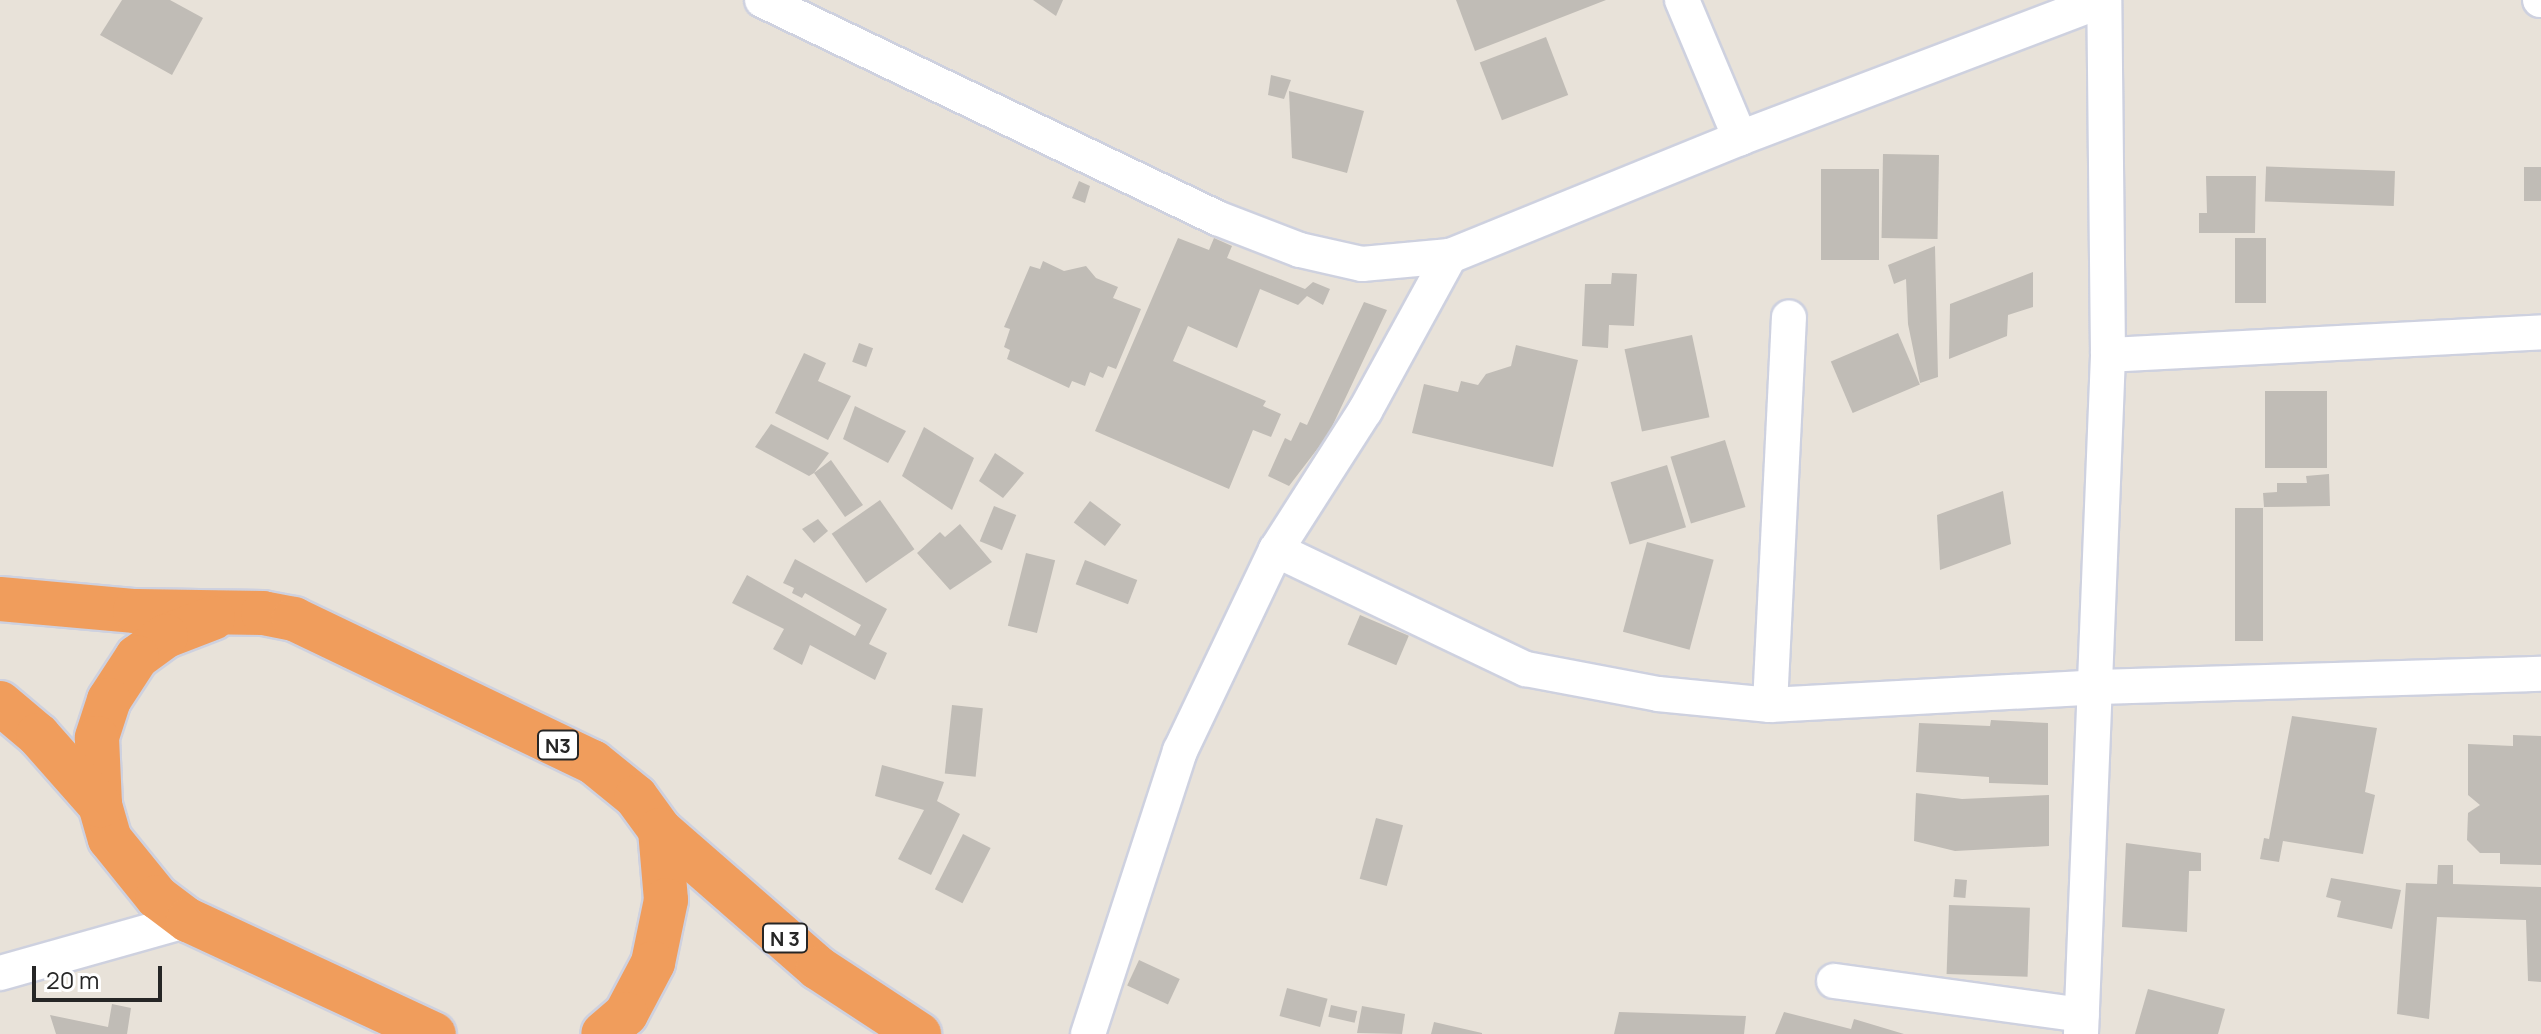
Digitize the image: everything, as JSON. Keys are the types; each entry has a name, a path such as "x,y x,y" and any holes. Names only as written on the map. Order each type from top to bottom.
{"highway":[{"name":"N3","path":"0,599 58,606 230,612 294,619 593,762 636,797 660,830"},
{"name":"N3","path":"230,612 166,636 137,657 109,700 97,738 100,805 110,839 126,863 188,920 434,1034"},
{"name":"N3","path":"0,703 38,735 100,805"},
{"path":"603,1034 626,1014 653,963 666,900 660,830"},
{"name":"N 3","path":"660,830 818,968 919,1034"}],"street":[{"path":"762,0 1217,218 1300,250 1362,264 1450,256 1740,138 2104,0 2108,355 2098,687 2082,1025 1834,981"},
{"path":"1682,0 1740,138"},
{"path":"1088,1034 1180,751 1276,550 1365,411 1450,256"},
{"path":"1770,705 1789,317"},
{"path":"2108,355 2541,332"},
{"path":"1276,550 1526,669 1658,694 1770,705 2098,687 2541,674"},
{"path":"0,973 188,920"}],"building":[{"path":"122,0 170,0 203,18 172,75 100,35"},
{"path":"1033,0 1063,0 1056,16"},
{"path":"1456,0 1606,0 1475,51"},
{"path":"1546,37 1568,95 1502,120 1480,62"},
{"path":"1271,75 1291,80 1284,99 1268,95"},
{"path":"1289,91 1364,111 1347,173 1292,158"},
{"path":"1883,154 1939,155 1938,239 1882,238"},
{"path":"2266,166 2395,171 2394,206 2265,201"},
{"path":"2524,167 2541,167 2541,201 2524,201"},
{"path":"1821,169 1879,169 1879,260 1821,260"},
{"path":"2206,176 2256,176 2255,233 2199,233 2199,213 2207,213"},
{"path":"1079,181 1090,186 1085,203 1072,198"},
{"path":"1178,238 1209,250 1214,238 1232,246 1227,258 1305,289 1313,282 1330,289 1323,305 1307,296 1298,305 1260,289 1237,348 1188,326 1173,361 1266,401 1263,406 1281,414 1271,437 1253,430 1229,489 1095,431"},
{"path":"2235,238 2266,238 2266,303 2235,303"},
{"path":"1935,246 1938,377 1920,383 1908,324 1906,279 1894,284 1888,265"},
{"path":"1043,261 1064,271 1086,266 1096,278 1118,287 1113,298 1141,309 1116,369 1108,366 1103,378 1090,372 1085,386 1072,381 1069,388 1007,359 1010,350 1004,347 1010,329 1004,327 1030,266 1040,269"},
{"path":"2033,272 2033,307 2008,315 2007,336 1949,359 1950,304"},
{"path":"1612,273 1637,274 1634,326 1609,325 1608,348 1582,346 1585,284 1611,284"},
{"path":"1364,302 1387,310 1328,435 1289,486 1268,476 1285,438 1291,441 1300,422 1307,425"},
{"path":"1898,333 1920,385 1853,413 1831,362"},
{"path":"1692,335 1709,417 1642,432 1625,349"},
{"path":"859,343 873,348 866,367 852,362"},
{"path":"1516,345 1578,360 1553,467 1412,433 1424,384 1458,392 1461,381 1478,385 1486,374 1511,366"},
{"path":"804,353 826,363 818,381 851,396 828,440 775,413"},
{"path":"2265,391 2327,391 2327,468 2265,468"},
{"path":"855,406 906,431 888,463 843,439"},
{"path":"771,424 829,453 814,473 809,476 755,447"},
{"path":"924,427 974,458 952,510 902,476"},
{"path":"1725,440 1745,507 1691,524 1670,457"},
{"path":"995,453 1024,473 1003,498 979,481"},
{"path":"831,460 863,505 845,517 814,473"},
{"path":"1667,465 1686,527 1630,544 1611,482"},
{"path":"2329,474 2330,506 2264,507 2263,493 2277,492 2277,483 2307,483 2306,476"},
{"path":"2003,491 2011,544 1940,570 1937,515"},
{"path":"880,500 914,549 866,583 832,534"},
{"path":"1090,501 1121,524 1105,546 1074,523"},
{"path":"994,506 1016,515 1002,550 980,541"},
{"path":"2235,508 2263,508 2263,641 2235,641"},
{"path":"818,519 828,531 814,543 802,529"},
{"path":"960,524 992,562 950,590 917,553 940,532 945,537"},
{"path":"1647,542 1714,560 1690,650 1623,632"},
{"path":"1026,553 1055,560 1037,633 1008,626"},
{"path":"795,559 887,609 869,644 887,653 875,680 810,645 802,665 773,649 784,629 732,603 747,575 855,636 861,625 805,593 802,598 792,593 794,588 783,583"},
{"path":"1085,560 1137,580 1128,604 1076,584"},
{"path":"1360,615 1409,636 1396,665 1347,644"},
{"path":"952,705 983,708 976,777 945,774"},
{"path":"2292,716 2377,728 2365,792 2375,795 2363,854 2283,841 2279,862 2260,859 2264,838 2269,839"},
{"path":"1991,720 2048,723 2048,785 1989,783 1989,777 1916,772 1919,723 1990,726"},
{"path":"2513,735 2541,736 2541,865 2500,864 2500,853 2480,853 2467,840 2468,813 2480,805 2468,795 2468,744 2513,746"},
{"path":"882,765 944,782 937,801 960,814 931,875 898,859 924,810 875,796"},
{"path":"1916,793 1962,799 2049,795 2049,846 1955,851 1914,841"},
{"path":"1376,818 1403,825 1387,886 1360,879"},
{"path":"963,834 991,848 962,903 935,889"},
{"path":"2126,843 2201,853 2201,871 2189,871 2187,932 2122,927"},
{"path":"2438,865 2453,865 2453,884 2541,887 2541,982 2528,981 2526,920 2437,917 2429,1019 2397,1014 2406,883 2437,884"},
{"path":"2331,878 2401,890 2392,929 2337,917 2341,901 2326,897"},
{"path":"1955,879 1967,880 1965,898 1953,897"},
{"path":"1949,905 2030,908 2028,977 1947,974"},
{"path":"1139,960 1180,979 1168,1004 1127,985"},
{"path":"1287,988 1328,999 1320,1027 1279,1016"},
{"path":"2148,989 2225,1009 2218,1034 2135,1034"},
{"path":"112,1004 131,1008 127,1034 56,1034 50,1015 108,1027"},
{"path":"1331,1005 1357,1011 1355,1023 1328,1017"},
{"path":"1362,1006 1405,1014 1402,1034 1357,1033"},
{"path":"1619,1012 1746,1016 1744,1034 1614,1034"},
{"path":"1784,1012 1851,1029 1854,1019 1904,1034 1775,1034"},
{"path":"1434,1022 1482,1033 1482,1034 1431,1034"}]}
